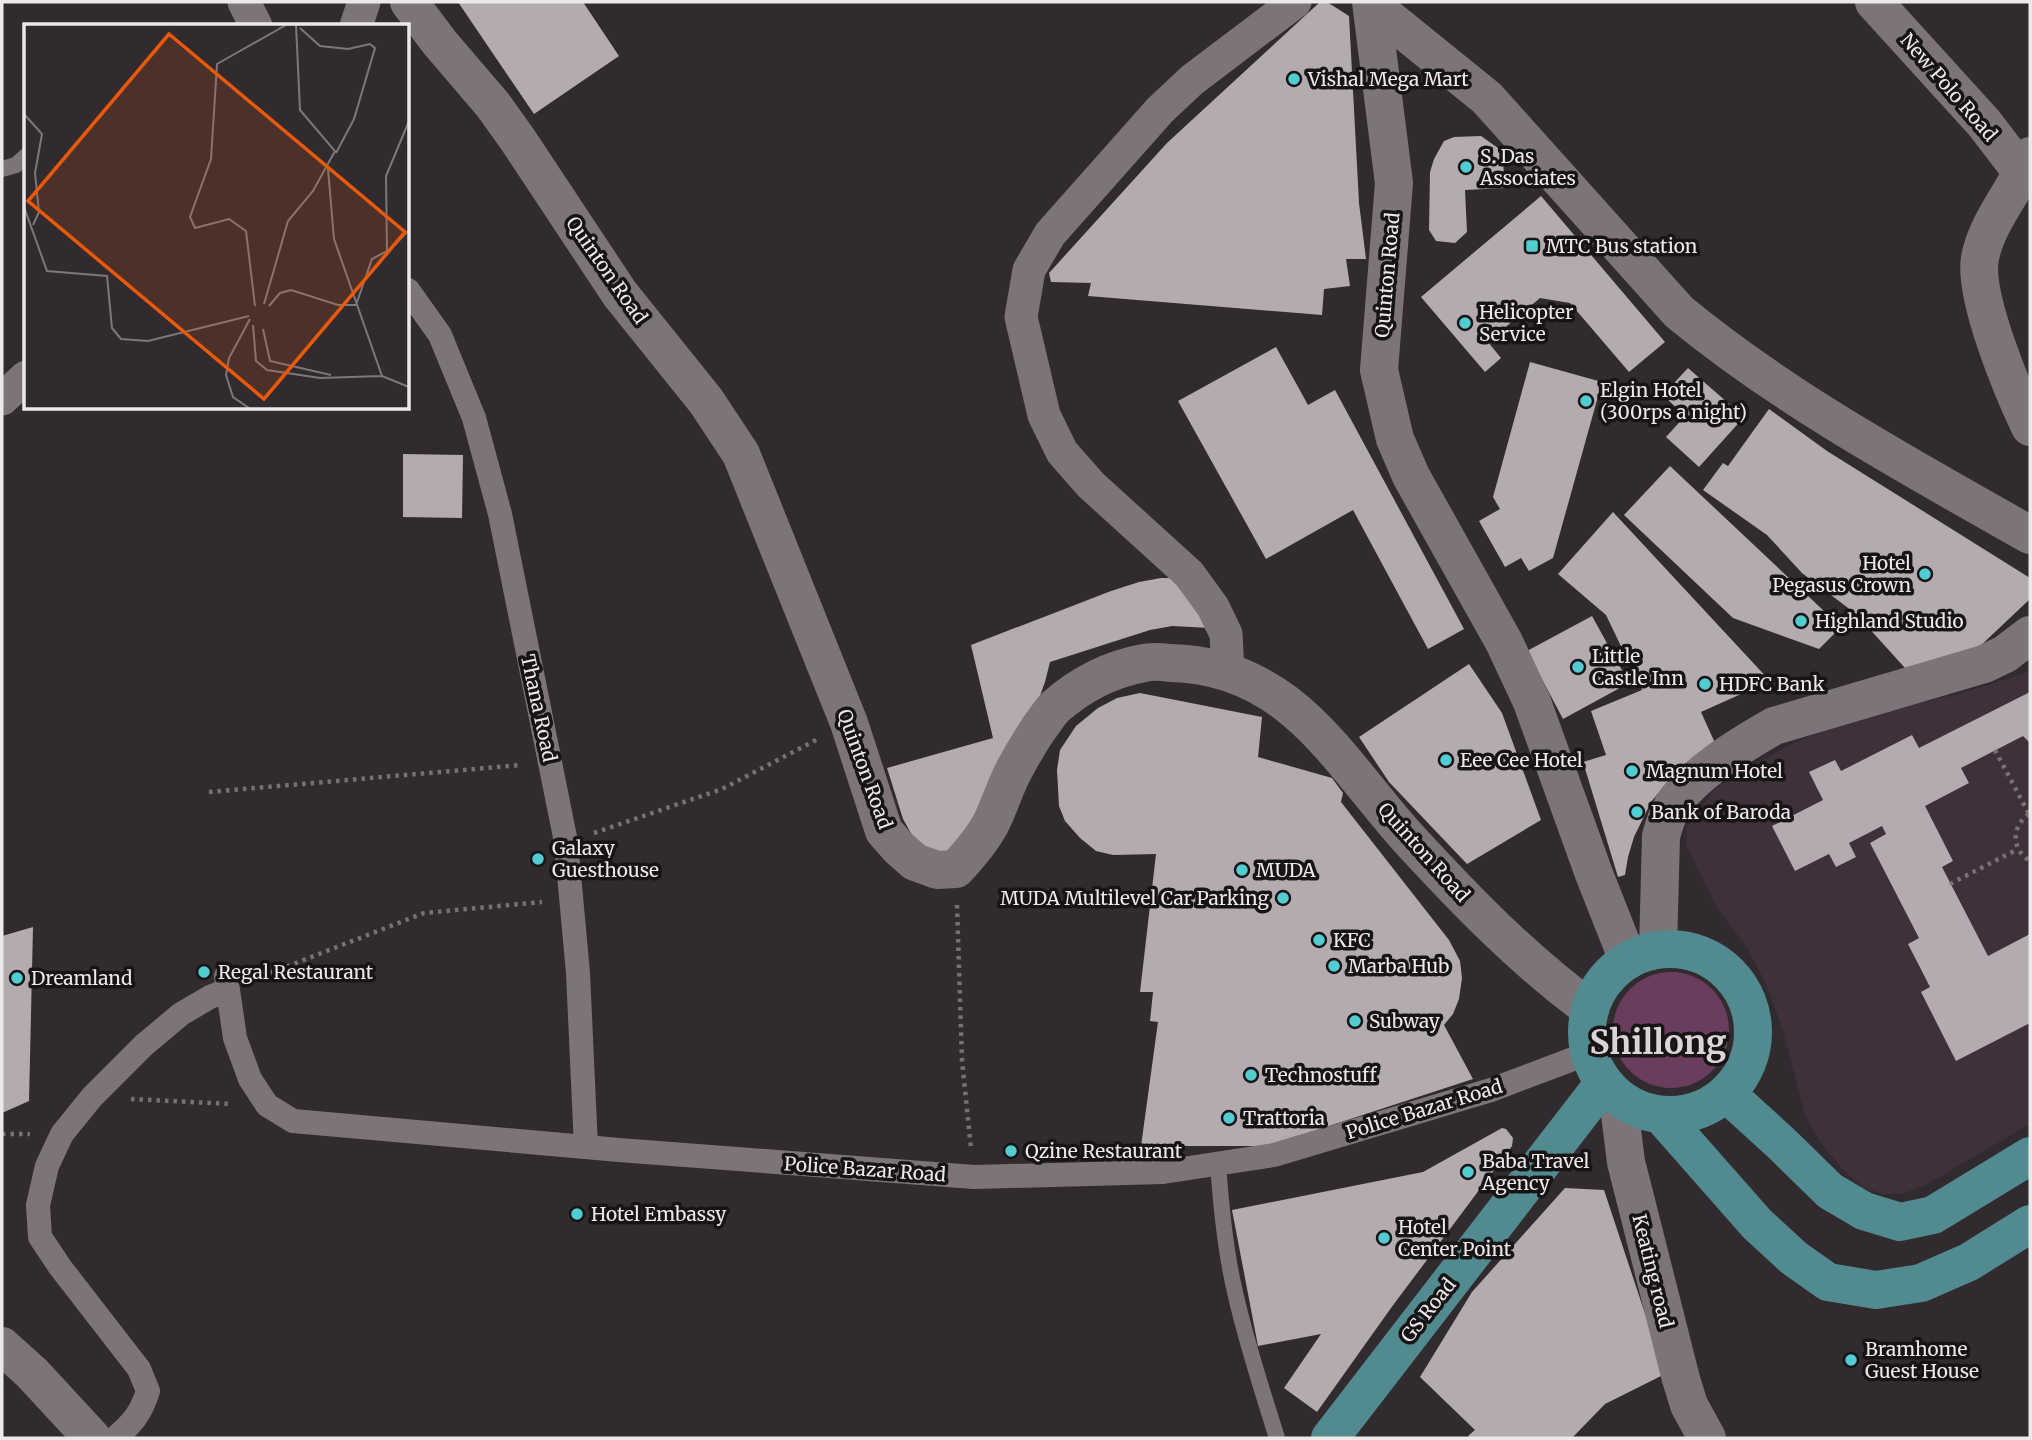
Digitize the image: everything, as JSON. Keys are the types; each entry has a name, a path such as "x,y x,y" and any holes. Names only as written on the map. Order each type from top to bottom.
{"main road":[{"path":"1682,949 1704,955 1724,968 1740,986 1751,1007 1754,1030 1751,1054 1742,1075 1727,1093 1707,1107 1685,1114 1661,1115 1638,1110 1603,1078 1587,1031 1590,1009 1604,980 1643,954 1682,949"},
{"name":"GS Road","path":"1330,1438 1603,1078"},
{"path":"1727,1093 1830,1191 1864,1211 1900,1222 1933,1215 2030,1156"},
{"path":"1661,1115 1757,1224 1794,1258 1828,1282 1876,1290 1921,1283 1969,1262 2030,1224"}],"street":[{"path":"244,2 255,24"},
{"path":"357,24 364,2"},
{"name":"Quinton Road","path":"409,2 431,33 493,105 620,294 706,401 741,454 849,723 884,831 915,862 937,870 956,869 974,849 991,823 1012,774 1053,709 1091,680 1145,662 1194,663 1228,671 1263,686 1295,709 1333,747 1407,837 1502,936 1550,979 1590,1009"},
{"path":"1228,671 1226,634 1213,607 1189,574 1090,485 1062,452 1044,415 1021,317 1029,270 1050,234 1160,110 1192,80 1295,2"},
{"name":"New Polo Road","path":"1874,2 2026,165"},
{"path":"1371,4 1487,98 1679,312 1708,336 1829,419 2030,536"},
{"name":"Quinton Road","path":"1371,4 1394,183 1379,370 1395,439 1411,476 1503,642 1532,702 1594,874 1643,954"},
{"path":"2026,165 1991,228 1980,258 1979,276 1983,300 2015,395 2030,427"},
{"name":"Thana Road","path":"410,293 440,335 474,418 500,514 566,842 578,973 586,1147"},
{"path":"2,399 24,379"},
{"path":"1643,954 1663,828 1674,804 1703,773 1774,726 1984,664 2005,654 2030,635"},
{"path":"115,1438 131,1425 142,1410 148,1391 139,1368 60,1267 40,1237 38,1205 47,1166 62,1133 92,1097 144,1045 181,1014 210,997 227,983"},
{"name":"Police Bazar Road","path":"227,983 235,1038 250,1079 267,1105 293,1121 974,1177 1163,1171 1274,1155 1491,1090 1603,1078"},
{"name":"Keating road","path":"1603,1078 1681,1380 1689,1405 1707,1438"},
{"path":"2,1346 32,1373 92,1438"}],"lane":[{"path":"2,169 16,165 24,158"},
{"path":"1218,1163 1222,1220 1235,1291 1277,1438"}],"path":[{"path":"566,842 722,789 849,723"},
{"path":"1995,750 2029,814 2021,819 2016,827 2015,837 2021,855 2030,862"},
{"path":"209,792 550,762"},
{"path":"1950,884 2018,849"},
{"path":"956,869 962,1061 974,1177"},
{"path":"227,983 424,913 570,899"},
{"path":"92,1097 267,1105"}],"shaded area":[{"path":"2030,671 2030,1124 1924,1186 1901,1194 1883,1194 1864,1188 1842,1169 1820,1142 1805,1116 1783,1031 1767,986 1748,949 1716,906 1686,845 1687,827 1714,790 1740,771 1804,738 1877,713 1958,694"},
{"path":"1671,972 1693,977 1712,989 1724,1008 1729,1030 1724,1052 1712,1071 1693,1083 1671,1088 1649,1083 1630,1071 1618,1052 1613,1030 1618,1008 1630,989 1649,977"}],"building":[{"path":"458,2 583,2 619,56 534,114"},
{"path":"1320,2 1327,2 1349,16 1359,203 1366,259 1346,259 1350,286 1324,289 1322,315 1088,296 1091,283 1051,282 1049,273 1167,143"},
{"path":"1481,136 1498,148 1503,161 1505,188 1465,190 1467,232 1455,243 1436,241 1429,230 1430,172 1434,159 1444,141 1454,137"},
{"name":"MTC Bus station","path":"1541,196 1665,342 1629,372 1570,303 1540,298 1488,342 1501,358 1485,372 1421,297"},
{"path":"1276,347 1308,405 1335,390 1464,629 1428,649 1353,510 1266,559 1178,401"},
{"path":"1530,362 1602,382 1553,558 1529,571 1521,558 1505,567 1479,521 1500,509 1493,497"},
{"path":"1688,368 1744,417 1699,467 1666,437 1685,416 1663,395"},
{"path":"1769,409 1827,451 2030,578 2030,599 1977,649 1905,668 1856,614 1802,573 1767,535 1703,490 1723,463 1728,466"},
{"path":"403,454 463,455 462,518 403,517"},
{"path":"1670,466 1841,627 1819,649 1733,618 1624,515"},
{"path":"1613,512 1770,681 1701,712 1715,743 1669,780 1651,802 1634,837 1625,875 1618,877 1583,762 1606,755 1591,711 1642,690 1606,615 1558,574"},
{"path":"1161,578 1184,578 1210,628 1172,626 1150,630 1050,662 1037,704 976,823 947,859 926,860 903,819 887,768 993,738 971,645 1111,591"},
{"name":"Little Castle Inn","path":"1592,616 1629,683 1563,719 1527,651"},
{"name":"Eee Cee Hotel","path":"1469,664 1502,713 1541,820 1467,864 1389,782 1359,737"},
{"path":"2030,692 2030,743 2023,736 1961,768 1969,783 1925,806 1953,861 1942,867 1988,956 2030,934 2030,1023 1956,1061 1921,992 1930,987 1908,944 1919,938 1870,843 1886,834 1882,826 1849,843 1856,857 1836,867 1829,854 1795,871 1772,826 1823,800 1809,772 1835,760 1841,771 1912,735 1919,748"},
{"name":"MUDA Multilevel Car Parking","path":"1140,693 1262,717 1258,757 1332,778 1343,793 1341,802 1449,940 1460,961 1462,978 1459,999 1453,1014 1444,1025 1473,1079 1268,1146 1141,1146 1158,1022 1150,1021 1153,992 1140,992 1156,854 1113,855 1096,851 1080,838 1065,821 1059,806 1057,770 1060,750 1076,726 1098,708 1117,698"},
{"name":"Dreamland","path":"33,927 29,1101 2,1113 2,936"},
{"path":"1502,1128 1513,1138 1512,1146 1317,1412 1284,1388 1321,1334 1258,1346 1232,1210 1423,1172"},
{"path":"1565,1188 1604,1190 1665,1374 1605,1404 1572,1438 1470,1438 1468,1436 1475,1430 1420,1377 1472,1292"}],"place":[{"name":"Vishal Mega Mart","path":"1294,79"},
{"name":"S. Das Associates","path":"1466,167"},
{"name":"MTC Bus station","path":"1532,246"},
{"name":"Helicopter Service","path":"1465,323"},
{"name":"Elgin Hotel (300rps a night)","path":"1586,401"},
{"name":"Hotel Pegasus Crown","path":"1925,574"},
{"name":"Highland Studio","path":"1801,621"},
{"name":"Little Castle Inn","path":"1578,667"},
{"name":"HDFC Bank","path":"1705,684"},
{"name":"Eee Cee Hotel","path":"1446,760"},
{"name":"Magnum Hotel","path":"1632,771"},
{"name":"Bank of Baroda","path":"1637,812"},
{"name":"Galaxy Guesthouse","path":"538,859"},
{"name":"MUDA","path":"1242,870"},
{"name":"MUDA Multilevel Car Parking","path":"1283,898"},
{"name":"KFC","path":"1319,940"},
{"name":"Marba Hub","path":"1334,966"},
{"name":"Regal Restaurant","path":"204,972"},
{"name":"Dreamland","path":"17,978"},
{"name":"Subway","path":"1355,1021"},
{"name":"Technostuff","path":"1251,1075"},
{"name":"Trattoria","path":"1229,1118"},
{"name":"Qzine Restaurant","path":"1011,1151"},
{"name":"Baba Travel Agency","path":"1468,1172"},
{"name":"Hotel Embassy","path":"577,1214"},
{"name":"Hotel Center Point","path":"1384,1238"},
{"name":"Bramhome Guest House","path":"1851,1360"}],"district":[{"name":"Shillong","path":"1658,1042"}]}
